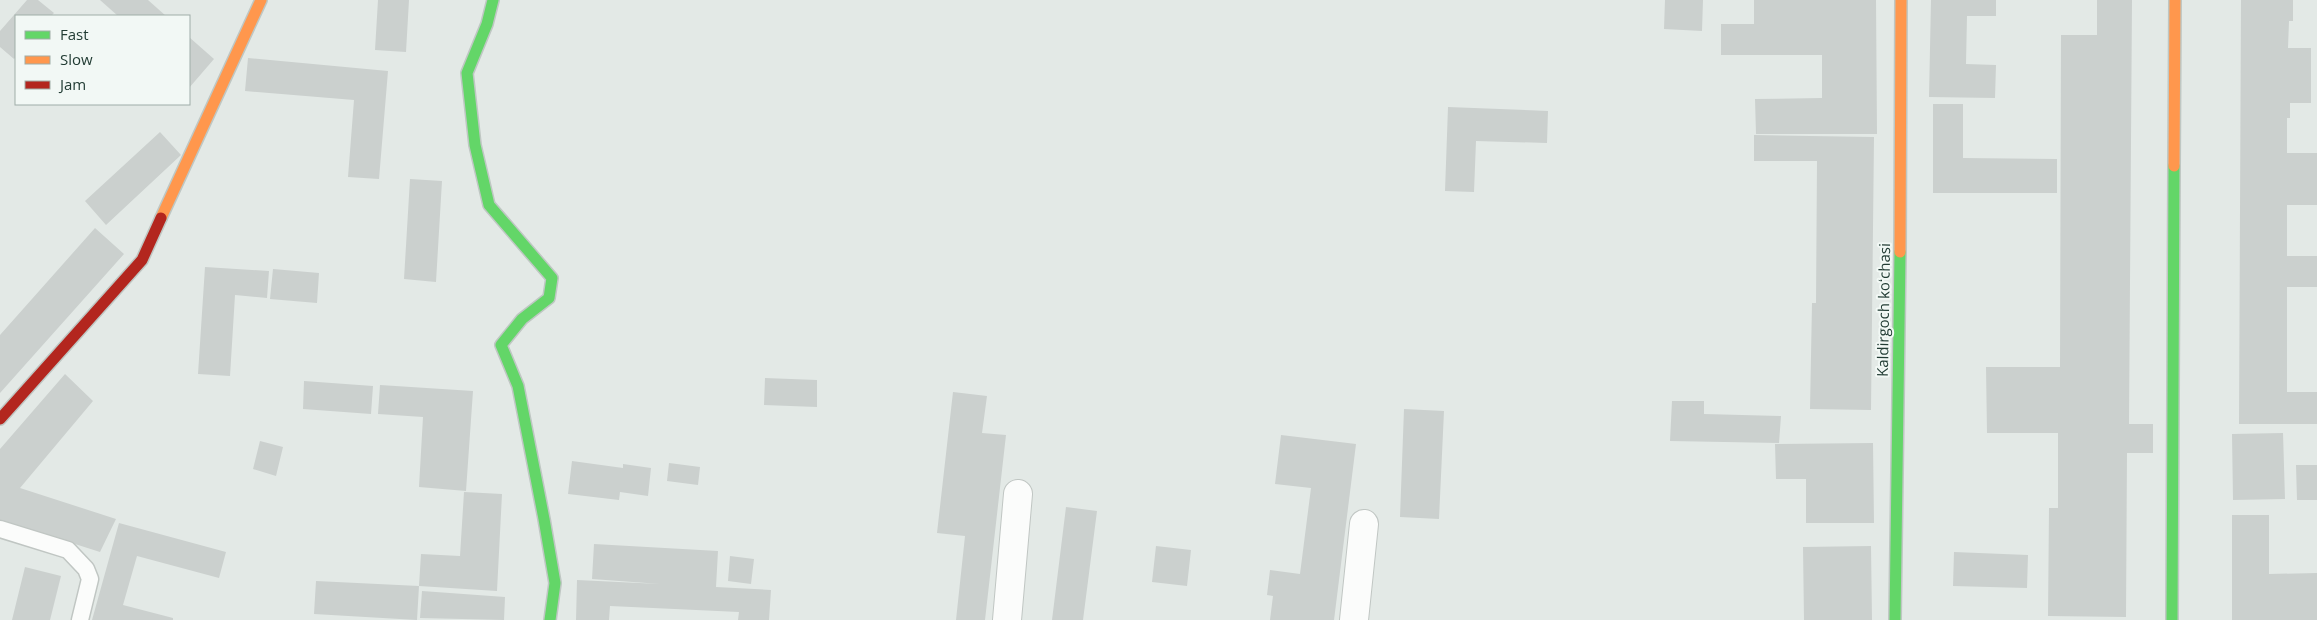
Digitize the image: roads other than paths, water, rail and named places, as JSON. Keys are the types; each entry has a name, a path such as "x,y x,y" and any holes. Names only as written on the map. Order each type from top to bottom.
{"street":[{"path":"0,419 142,260 261,0"},
{"path":"493,0 487,24 467,73 475,145 489,205 552,278 549,298 522,319 501,345 518,386 544,519 555,583 550,620"},
{"name":"Kaldirgoch koʻchasi","path":"1895,620 1902,78 1901,0"},
{"path":"2172,620 2175,0"},
{"path":"1007,620 1018,494"},
{"path":"1354,620 1364,524"}],"lane":[{"path":"0,529 68,550 86,569 90,579 80,620"}]}
